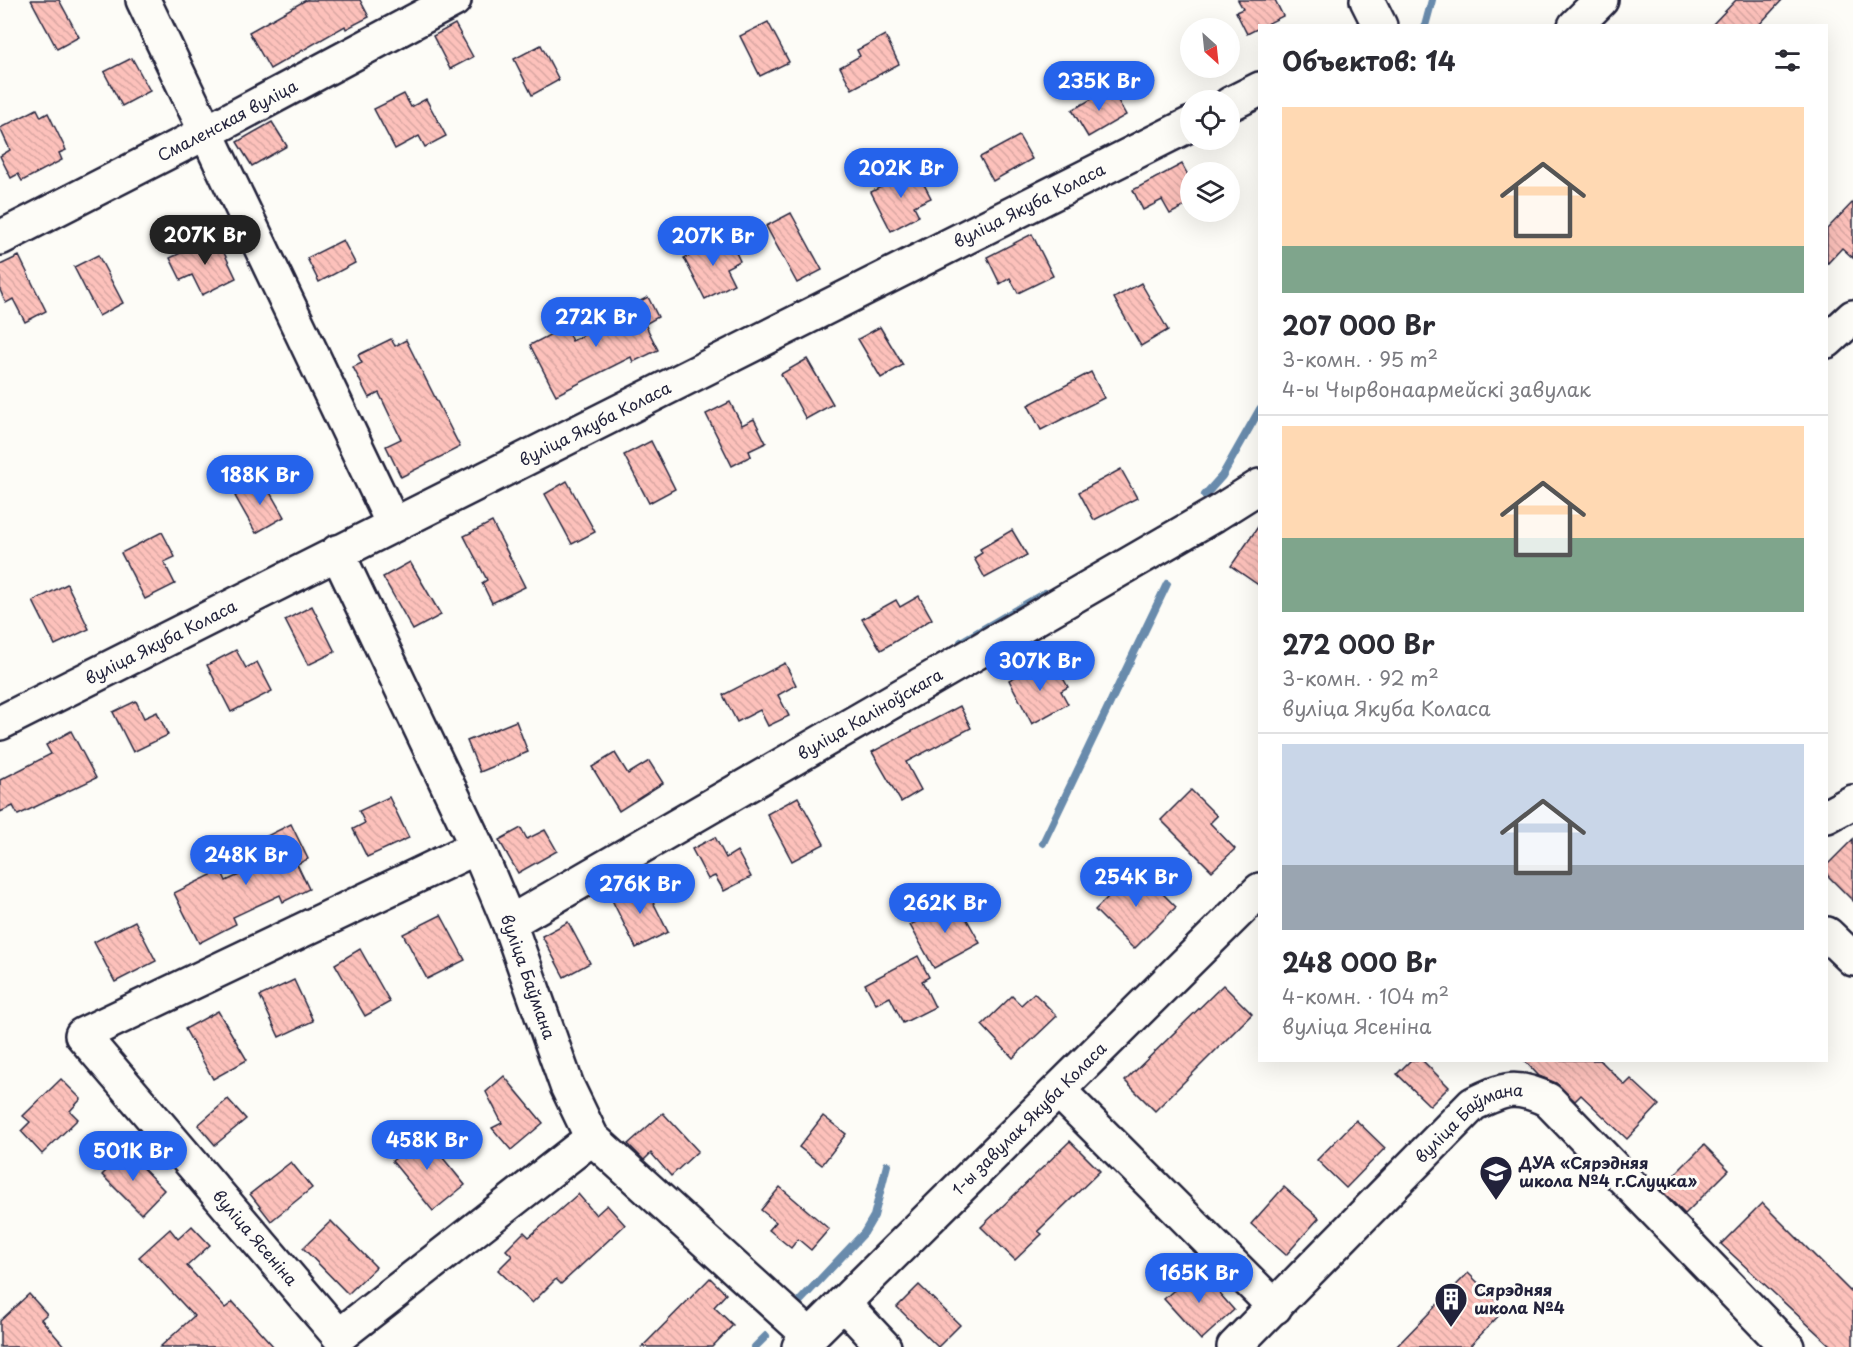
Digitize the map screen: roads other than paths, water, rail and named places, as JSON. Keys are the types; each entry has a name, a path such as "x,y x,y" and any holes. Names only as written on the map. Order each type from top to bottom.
{"street":[{"path":"143,0 393,524"},
{"name":"Смаленская вуліца","path":"0,238 207,132 454,0"},
{"path":"1367,0 1379,24"},
{"path":"1577,24 1601,0"},
{"path":"1240,99 1258,90"},
{"name":"вуліца Якуба Коласа","path":"0,723 1180,130"},
{"path":"1828,341 1853,317"},
{"name":"вуліца Каліноўскага","path":"509,923 1214,515 1258,487"},
{"name":"вуліца Баўмана","path":"336,552 477,848 509,923 567,1086 592,1138 804,1342"},
{"path":"1828,815 1853,802"},
{"name":"вуліца Ясеніна","path":"477,848 82,1035 339,1336 592,1138"},
{"name":"1-ы завулак Якуба Коласа","path":"804,1342 1258,892"},
{"path":"1828,935 1853,959"},
{"name":"вуліца Баўмана","path":"1234,1347 1473,1104 1502,1091 1527,1089 1548,1100 1787,1347"},
{"path":"1059,1091 1275,1307"},
{"path":"843,1304 884,1347"}],"waterway":[{"path":"1426,24 1432,0"},
{"path":"1205,495 1222,476 1258,413"},
{"path":"1043,843 1167,584"},
{"path":"961,642 1045,593"},
{"path":"798,1303 864,1233 874,1216 887,1165"},
{"path":"755,1347 766,1336"}],"place":[{"name":"ДУА «Сярэдняя школа №4 г.Слуцка»","path":"1496,1201"},
{"name":"Сярэдняя школа №4","path":"1451,1328"}]}
